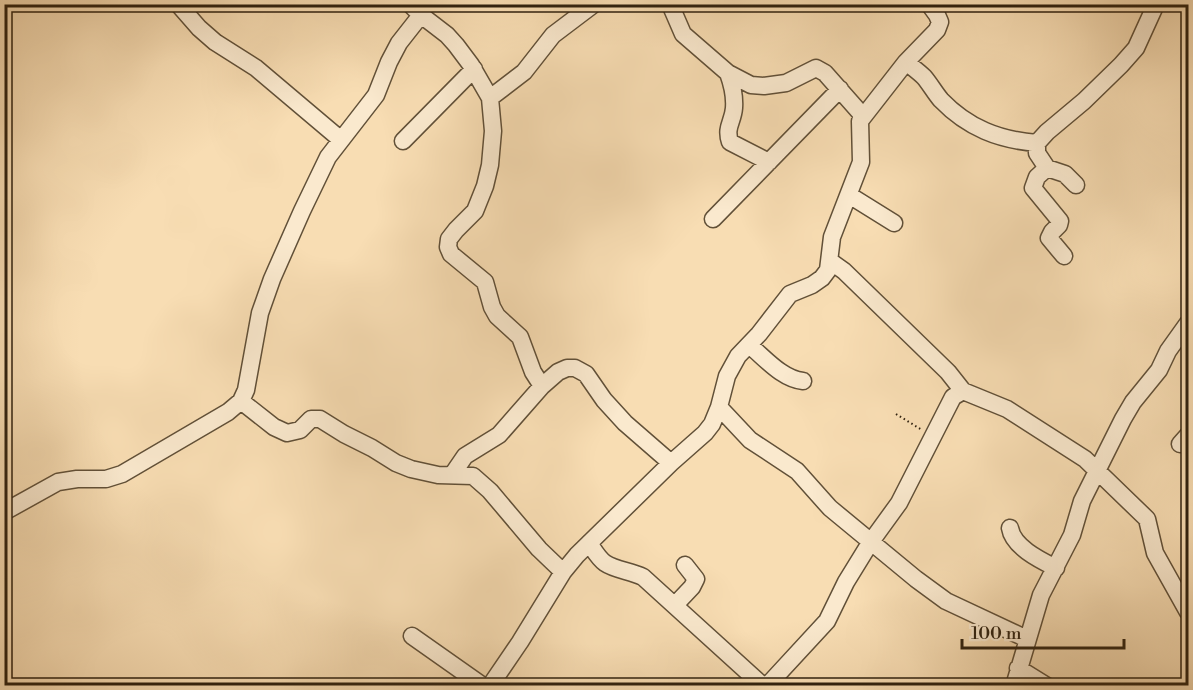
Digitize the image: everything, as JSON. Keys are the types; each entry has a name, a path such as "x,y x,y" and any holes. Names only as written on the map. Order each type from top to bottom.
{"street":[{"path":"178,4 214,42 256,68 340,139"},
{"path":"670,4 683,34 728,73 751,84 764,86 786,83 816,68 825,73 863,116"},
{"path":"490,686 563,572 589,543 705,433 712,424 727,376 738,357 790,294 822,278 828,270 832,237 861,162 860,131 863,116 906,62 937,30 940,22 938,15 929,4"},
{"path":"1076,185 1065,174 1047,168 1038,153 1037,143 1084,101 1136,48 1156,4"},
{"path":"490,98 524,72 553,35 590,6"},
{"path":"4,512 58,482 77,479 106,479 122,474 228,412 241,400 246,390 260,313 272,279 320,173 340,139 376,95 389,62 416,10 447,35 474,69 490,98 493,131 490,165 485,186 475,211 449,239 448,247 451,254 485,282 492,308 497,316 520,337 533,372 542,386"},
{"path":"906,62 924,77 939,98 960,118 998,137 1037,143"},
{"path":"404,141 474,69"},
{"path":"728,73 734,91 734,110 727,133 730,142 769,162"},
{"path":"713,219 840,89"},
{"path":"1047,168 1037,177 1033,188 1060,221 1049,238 1064,256"},
{"path":"849,195 894,223"},
{"path":"830,261 844,271 948,372 963,391 1007,409 1085,459 1147,519 1155,553 1188,612"},
{"path":"1014,686 1041,595 1072,535 1082,501 1132,402 1158,369 1188,323"},
{"path":"750,345 783,374 803,381"},
{"path":"452,475 465,456 499,435 542,386 558,372 567,368 575,368 586,374 604,400 625,423 671,463"},
{"path":"589,543 606,564 643,577 765,686 827,621 846,582 899,503 953,397 963,391"},
{"path":"241,400 274,427 287,433 300,430 311,420 320,419 396,463 422,473 473,476 563,572"},
{"path":"719,407 750,440 805,478 830,508 915,579 946,601 1027,639"},
{"path":"1010,528 1011,534 1022,547 1056,568"},
{"path":"675,605 692,587 696,579 685,565"},
{"path":"412,636 483,686"},
{"path":"1018,668 1047,686"}],"path":[{"path":"896,414 932,436"}]}
